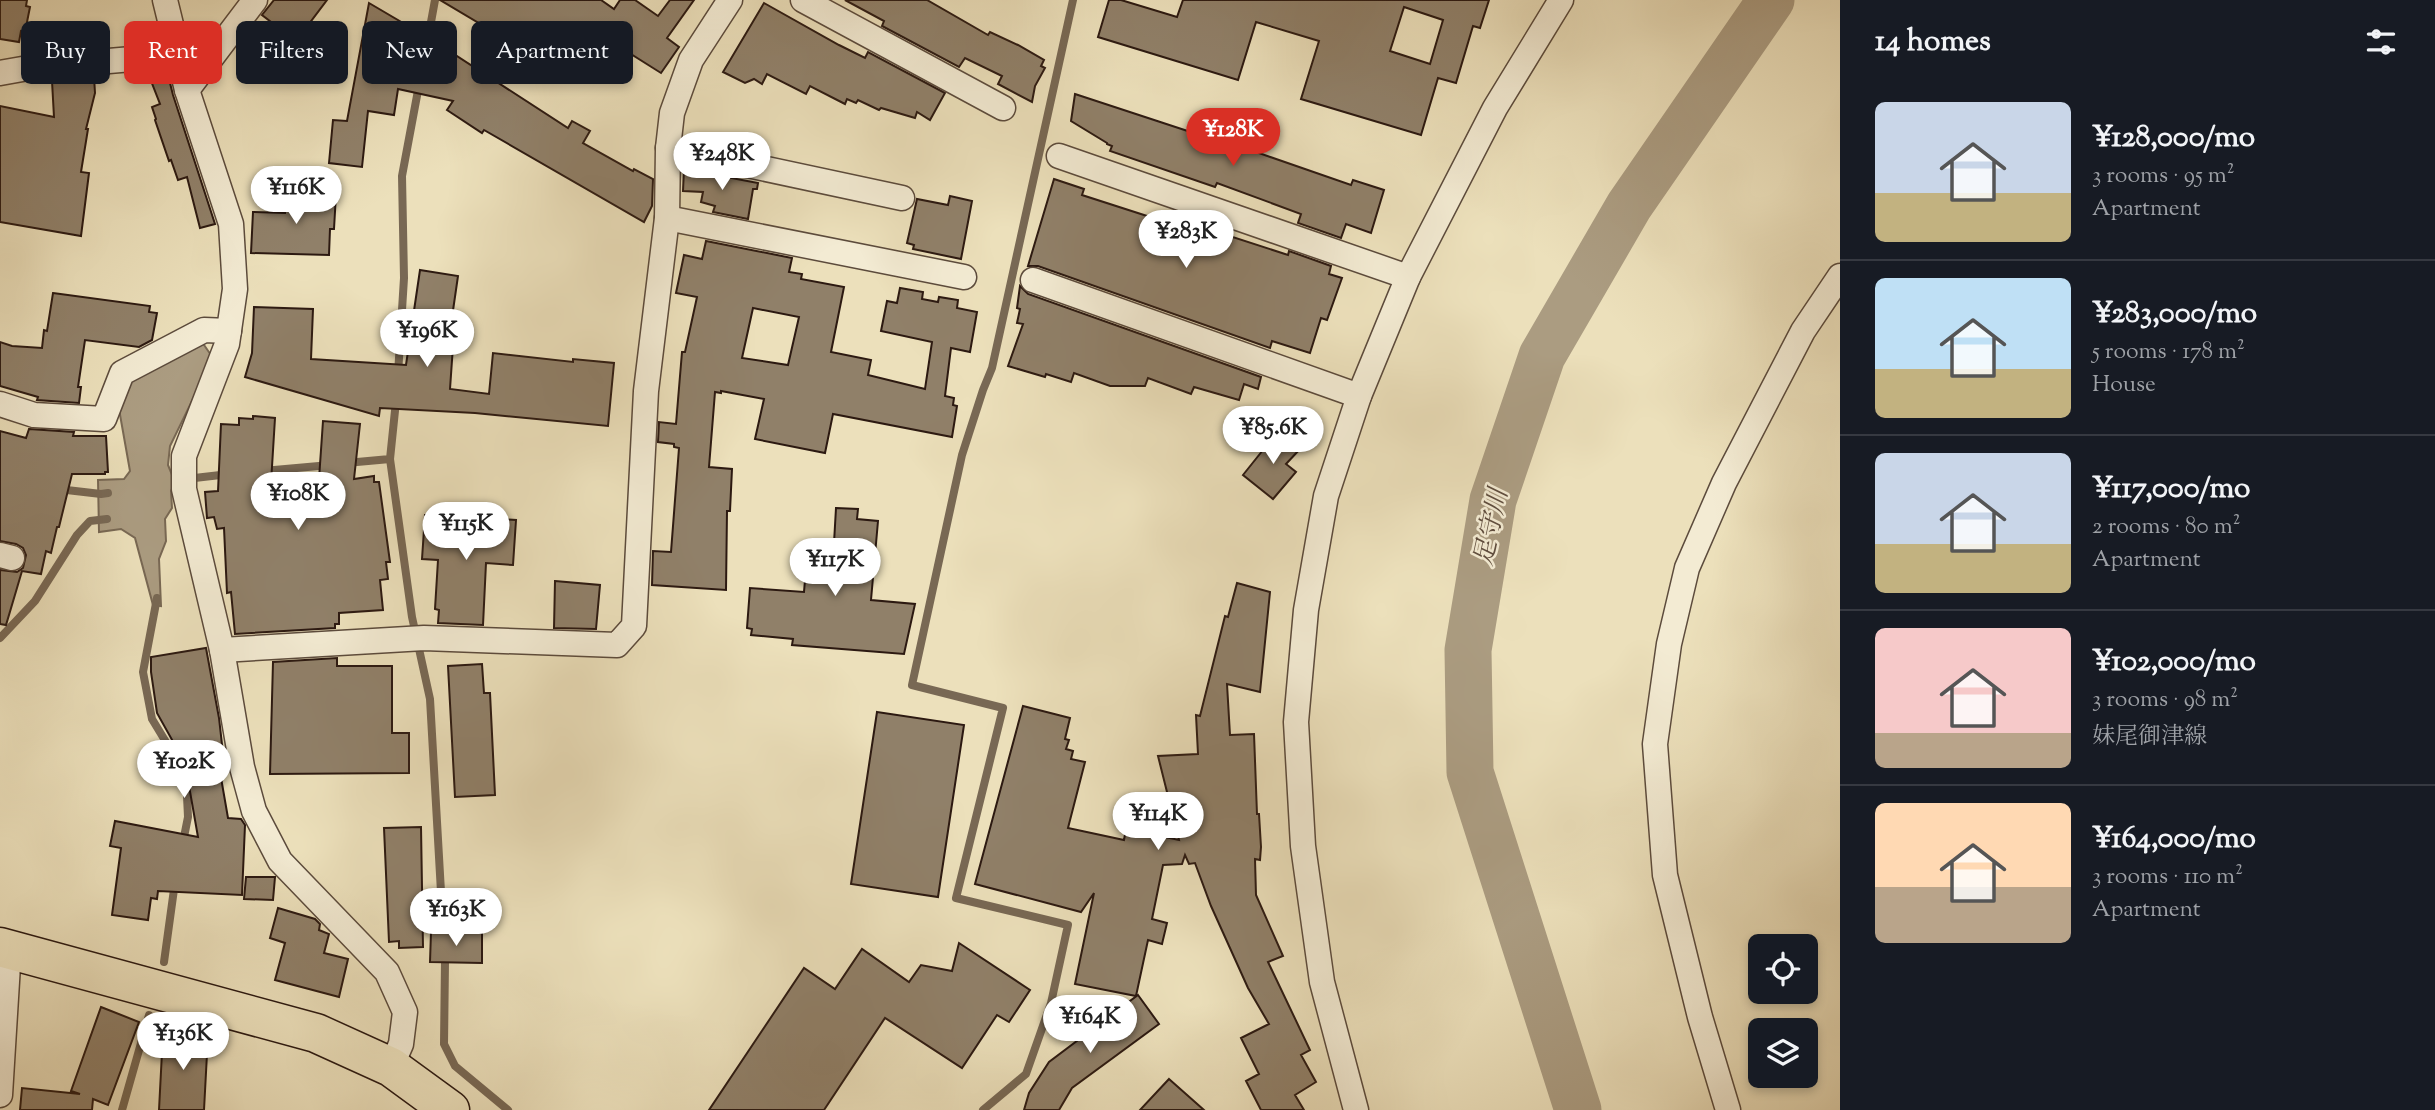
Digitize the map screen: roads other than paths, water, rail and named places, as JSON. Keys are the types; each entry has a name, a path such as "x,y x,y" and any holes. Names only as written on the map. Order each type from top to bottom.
{"main road":[{"path":"4,948 316,1033 391,1067 450,1110"}],"street":[{"path":"165,0 170,21"},
{"path":"187,90 255,0"},
{"path":"222,650 414,638 617,645 634,626 646,391 667,218 668,148 672,113 691,60 730,0"},
{"path":"803,0 1003,108"},
{"path":"1356,1110 1322,982 1303,846 1296,722 1306,610 1326,496 1359,396 1408,277 1495,108 1561,0"},
{"path":"0,73 124,60"},
{"path":"185,84 231,224 235,289 227,344 184,456 183,480 222,650 242,767 254,811 279,861 387,972 404,1012 401,1044 391,1067"},
{"path":"668,148 902,198"},
{"path":"1059,156 1408,277"},
{"path":"667,218 964,278"},
{"path":"1728,1110 1700,1017 1665,875 1656,744 1667,657 1687,568 1724,483 1803,331 1840,276"},
{"path":"1033,280 1359,396"},
{"path":"0,404 34,415 104,419 122,373 204,330 229,331"},
{"path":"0,1095 4,948"}],"waterway":[{"path":"431,21 435,0"},
{"path":"983,1110 1026,1074 1051,1003 1068,925 956,898 1003,708 912,685 962,455 992,368 1073,0"},
{"name":"足守川","path":"1578,1110 1470,772 1468,650 1493,500 1542,356 1629,206 1771,0"},
{"path":"398,374 404,278 402,176 419,85"},
{"path":"346,463 390,459 396,401"},
{"path":"390,459 412,617 430,699 445,962 444,1044 455,1066 508,1110"},
{"path":"263,471 330,465"},
{"path":"186,479 229,474"},
{"path":"58,489 108,493"},
{"path":"0,638 35,601 77,535 90,521 107,519"},
{"path":"157,598 143,672 152,719 186,775 188,817 183,842"},
{"path":"164,962 175,882"},
{"path":"122,1110 149,1015"}]}
